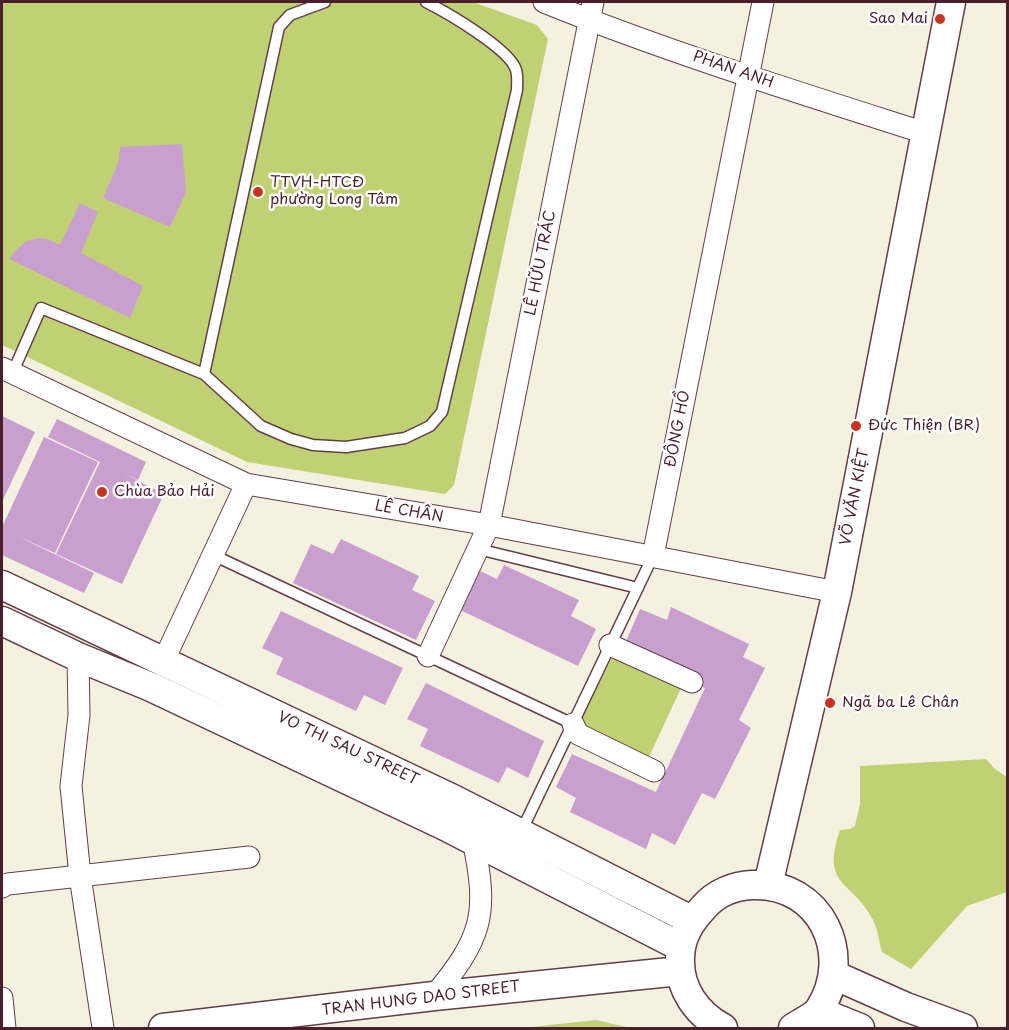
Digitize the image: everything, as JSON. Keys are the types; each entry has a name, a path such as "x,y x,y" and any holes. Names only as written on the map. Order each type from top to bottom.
{"main road":[{"name":"VÕ VĂN KIỆT","path":"768,885 837,592 951,2"},
{"name":"VO THI SAU STREET","path":"2,585 521,832 691,920"},
{"name":"VO THI SAU STREET","path":"2,621 78,657 151,687 473,840 680,959"},
{"path":"723,1029 707,1020 689,998 680,959 685,933 691,920 711,898 739,886 768,885 791,892 811,906 825,925 833,948 834,975 818,1011 793,1029"},
{"name":"TRAN HUNG DAO STREET","path":"163,1029 434,996 680,959"},
{"path":"834,975 963,1029"},
{"path":"818,1011 860,1029"}],"street":[{"name":"PHAN ANH","path":"544,2 591,11 747,76 925,133"},
{"name":"ĐÔNG HỒ","path":"653,556 763,2"},
{"name":"LÊ HỮU TRÁC","path":"428,656 489,525 591,11"},
{"name":"LÊ CHÂN","path":"7,371 246,484 489,525 837,592"},
{"path":"163,662 246,484"},
{"path":"610,645 692,682"},
{"path":"78,657 79,716 70,786 80,876 103,1029"},
{"path":"573,724 578,734 654,771"},
{"path":"434,996 459,966 474,937 481,916 482,892 473,840"},
{"path":"2,887 8,884 249,857"},
{"path":"2,998 5,1029"}],"lane":[{"path":"204,374 279,27 290,15 325,2"},
{"path":"7,371 41,308 204,374 261,426 291,439 313,445 346,447 405,438 430,426 442,412 517,90 516,70 496,47 445,11 426,2"},
{"path":"478,549 638,588"},
{"path":"213,555 573,724"},
{"name":"ĐÔNG HỒ","path":"521,832 653,556"}],"green space":[{"name":"TTVH-HTCĐ phường Long Tâm","path":"2,2 473,2 537,25 548,39 454,485 445,494 247,462 2,345"},
{"path":"613,656 682,686 648,759 578,725"},
{"path":"986,759 1007,777 1007,892 967,906 911,969 882,952 873,920 836,873 835,849 840,830 855,826 860,804 860,766"},
{"path":"596,1020 631,1028 522,1028"}],"building":[{"path":"182,144 186,192 170,227 103,198 119,161 120,147"},
{"path":"80,203 98,212 81,253 143,286 130,318 9,259 27,241 38,238 48,239 60,245"},
{"path":"2,416 35,432 2,502"},
{"path":"57,419 146,462 138,480 123,473 164,494 122,584 56,554 100,462 48,437"},
{"path":"44,437 98,462 55,553 17,536 94,573 84,593 2,555 2,527"},
{"path":"341,539 419,576 412,590 435,601 416,640 293,583 311,544 333,554"},
{"path":"504,565 579,600 571,616 596,629 578,666 458,609 476,569 497,579"},
{"path":"671,607 749,644 743,657 765,668 739,720 751,728 715,799 702,793 675,845 652,833 646,849 570,812 576,798 556,787 572,754 656,792 705,688 623,648 640,609 667,620"},
{"path":"281,611 403,668 385,705 364,695 356,711 276,674 283,658 262,648"},
{"path":"426,683 544,741 528,778 507,767 499,783 420,746 428,729 407,719"}],"place":[{"name":"Sao Mai","path":"940,19"},
{"name":"TTVH-HTCĐ phường Long Tâm","path":"258,192"},
{"name":"Đức Thiện (BR)","path":"856,426"},
{"name":"Chùa Bảo Hải","path":"102,492"},
{"name":"Ngã ba Lê Chân","path":"830,703"}]}
